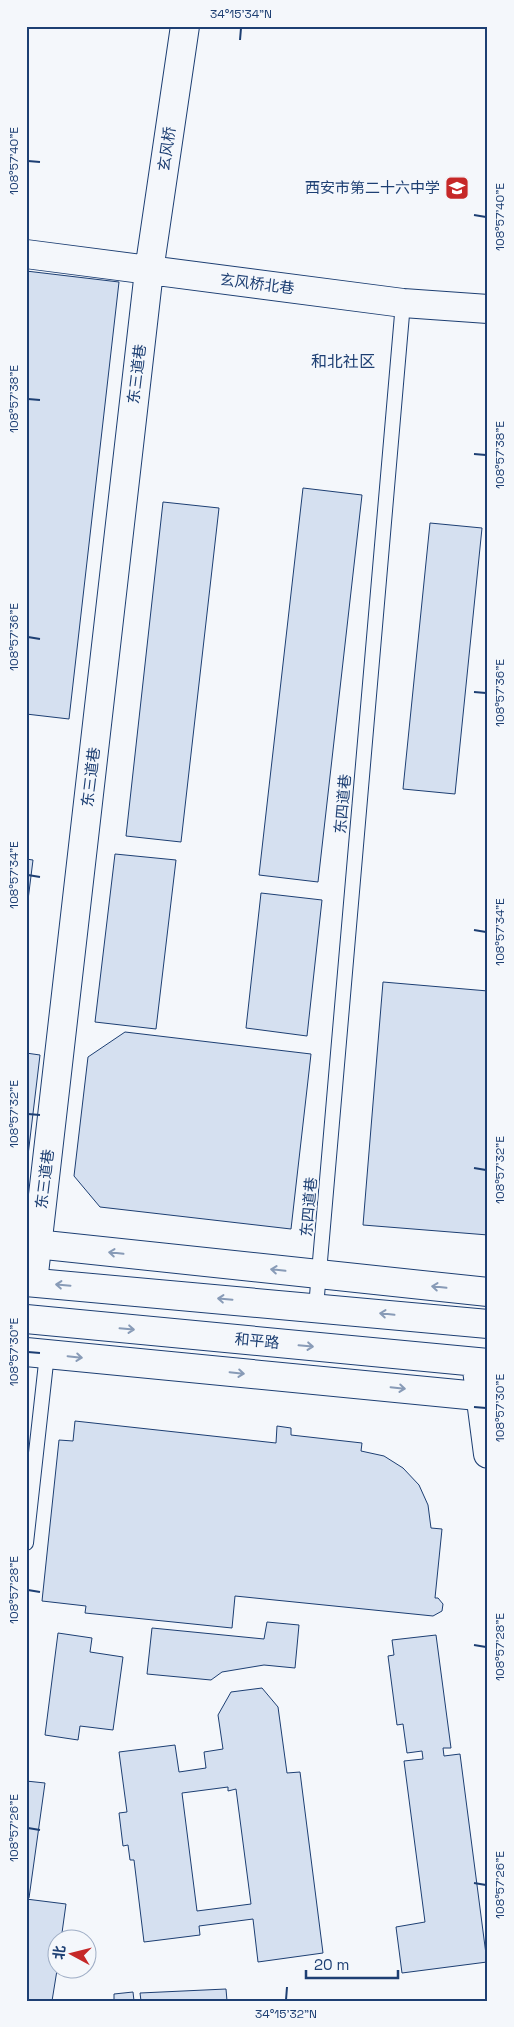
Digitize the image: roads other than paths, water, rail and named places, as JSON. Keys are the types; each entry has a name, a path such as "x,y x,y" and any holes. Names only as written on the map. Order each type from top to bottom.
{"street":[{"name":"玄风桥","path":"149,271 185,26"},
{"name":"玄风桥北巷","path":"26,254 403,303 488,309"},
{"name":"东三道巷","path":"30,1282 32,1244 149,271"},
{"path":"32,1244 488,1292"},
{"path":"30,1282 488,1324"},
{"name":"和平路","path":"26,1320 482,1362"},
{"path":"37,1353 484,1397"},
{"path":"482,1362 488,1454"}],"lane":[{"name":"东四道巷","path":"316,1307 403,303"},
{"path":"26,1543 37,1353"}],"place":[{"name":"西安市第二十六中学","path":"457,188"}],"district":[{"name":"和北社区","path":"343,361"}]}
